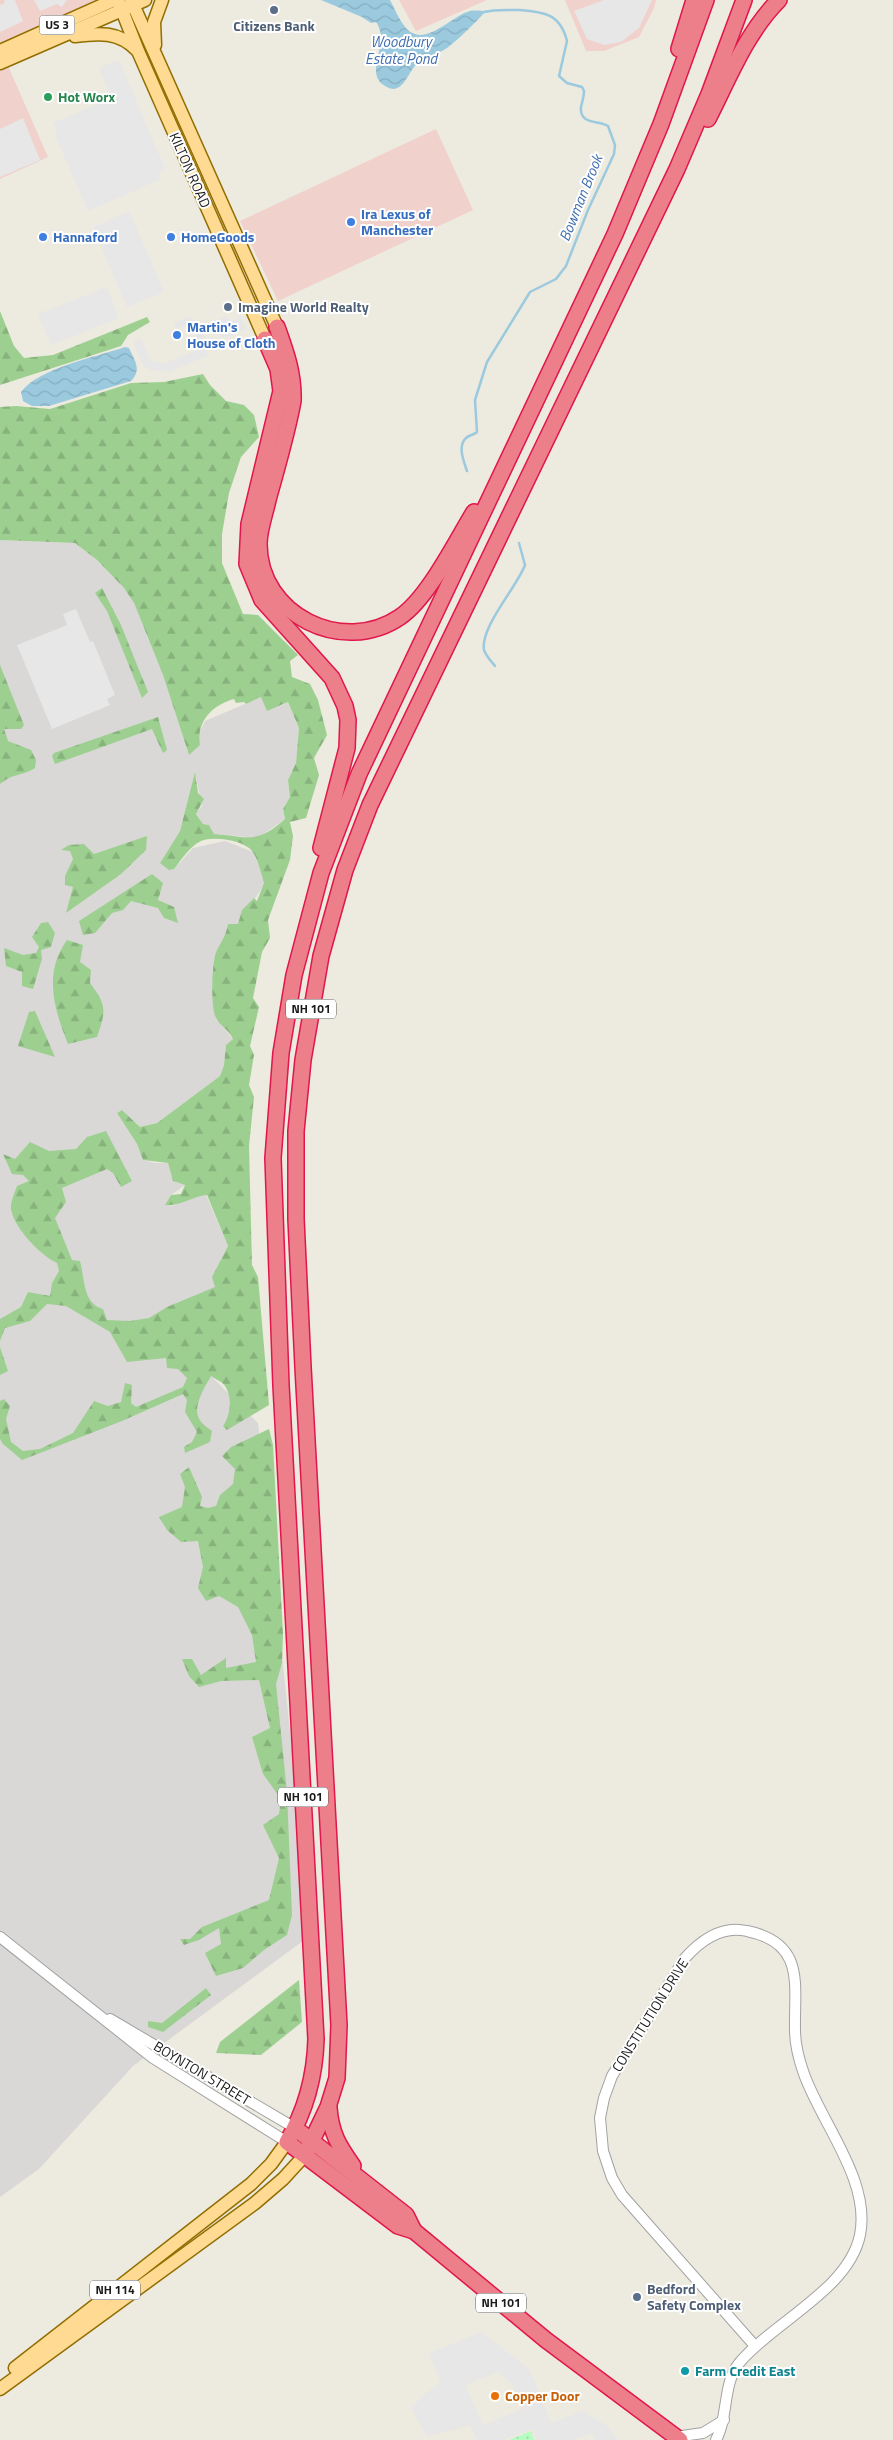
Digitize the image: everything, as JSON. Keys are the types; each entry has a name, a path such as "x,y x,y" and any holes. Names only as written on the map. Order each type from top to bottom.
{"highway":[{"path":"616,234 623,205 677,58 694,0"},
{"name":"NH 101","path":"678,2438 546,2340 414,2231 398,2226 287,2142 295,2128 310,2089 316,2064 316,2039 281,1385 273,1185 276,1106 281,1053 289,1001 304,935 322,873 359,774 616,234 672,98 706,0"},
{"name":"NH 101","path":"414,2231 406,2215 361,2178 335,2137 331,2127 328,2107 337,2078 339,2025 303,1367 295,1184 299,1095 314,990 340,887 370,804 677,169 709,94 744,0"},
{"path":"677,169 700,136 748,39 778,0"},
{"path":"277,328 293,378 293,400 259,544 264,573 270,587 284,605 301,619 329,631 351,633 373,630 400,617 422,596 510,454"},
{"path":"265,339 278,369 281,391 249,524 248,564 255,588 269,611 332,678 340,692 348,720 347,748 315,871 304,935"},
{"path":"305,2155 313,2142 328,2107"},
{"name":"BOYNTON STREET","path":"295,2128 361,2178"}],"main road":[{"path":"74,18 90,0"},
{"path":"158,60 153,32 156,15 162,0"},
{"name":"US 3","path":"0,51 74,18 127,3"},
{"name":"US 3","path":"0,63 60,37 127,3"},
{"name":"KILTON ROAD","path":"127,3 158,60 277,328"},
{"name":"KILTON ROAD","path":"127,3 138,52 265,339"},
{"path":"60,37 111,34 129,42 138,52"},
{"name":"NH 114","path":"0,2380 250,2184 271,2164 287,2142"},
{"name":"NH 114","path":"0,2389 255,2202 284,2179 305,2155"}],"street":[{"name":"CONSTITUTION DRIVE","path":"716,2440 724,2420 732,2375 740,2362 755,2346 834,2280 856,2250 862,2217 858,2191 800,2062 795,2030 797,1987 791,1963 776,1944 761,1935 745,1930 727,1931 711,1936 696,1945 685,1958 612,2076 604,2098 600,2125 606,2164 622,2195 755,2346"},
{"name":"BOYNTON STREET","path":"0,1937 153,2058 287,2142"},
{"name":"BOYNTON STREET","path":"90,2007 295,2128"},
{"path":"678,2438 703,2433 724,2420"}],"shaded area":[{"path":"0,0 97,0 0,43"},
{"path":"4,0 15,0 23,21 0,32 0,5 5,3"},
{"path":"34,0 67,0 62,7 57,4 40,11"},
{"path":"399,0 487,0 416,31"},
{"path":"565,0 656,0 654,8 639,37 604,51 586,51"},
{"path":"604,0 652,0 639,28 621,42 604,45 587,39 574,11"},
{"path":"119,60 165,169 159,172 161,179 88,211 55,135 58,133 53,123 112,98 99,68"},
{"path":"8,66 48,157 0,179 0,70"},
{"path":"23,118 40,160 0,177 0,129"},
{"path":"436,129 473,210 278,301 240,221"},
{"path":"129,211 164,292 127,307 93,227"},
{"path":"107,287 119,318 51,345 38,314"},
{"path":"191,316 194,322 176,329 174,323"},
{"path":"227,316 230,322 241,317 246,329 222,339 215,321"},
{"path":"198,322 205,338 198,341 191,325"},
{"path":"141,338 150,360 163,364 205,347 209,355 170,372 150,370 143,365 135,348 134,341"},
{"path":"0,540 75,543 97,560 124,588 134,603 163,675 189,755 205,721 261,697 281,706 288,702 299,728 296,763 288,780 290,797 283,809 285,819 258,838 214,834 209,825 203,824 196,813 202,806 195,774 180,831 160,863 174,869 193,848 225,841 253,852 266,882 238,924 228,924 226,937 215,955 212,987 216,1019 233,1039 226,1045 224,1065 220,1076 157,1123 140,1127 122,1110 117,1113 137,1144 143,1160 155,1163 168,1163 173,1181 185,1185 171,1195 165,1205 172,1206 197,1196 206,1195 228,1246 221,1259 215,1287 211,1376 258,1423 311,1935 133,2066 39,2169 0,2197"},
{"path":"76,609 90,642 93,641 115,695 107,699 110,705 52,729 17,645 67,625 63,614"},
{"path":"482,2332 530,2370 551,2423 582,2411 606,2425 618,2440 595,2440 592,2433 574,2440 537,2440 532,2429 504,2440 477,2440 470,2425 427,2437 411,2408 427,2392 441,2383 429,2353","holes":["498,2372 512,2384 522,2409 483,2425 465,2385"]}],"green space":[{"path":"0,311 14,346 24,358 53,355 147,317 150,322 128,335 121,346 0,385"},
{"path":"203,374 210,385 226,401 244,405 254,415 259,437 241,457 229,493 222,534 222,563 243,614 258,615 298,655 290,661 292,677 310,684 318,700 327,735 314,758 319,775 306,818 290,822 293,836 290,860 268,920 270,938 262,952 253,998 259,1007 250,1046 254,1055 249,1085 254,1097 249,1146 252,1265 258,1277 269,1405 227,1430 223,1426 229,1412 229,1396 224,1385 211,1376 200,1398 197,1410 201,1421 212,1431 210,1442 185,1453 184,1447 192,1442 197,1432 185,1412 187,1400 183,1394 122,1421 22,1460 3,1444 0,1439 0,1401 4,1399 10,1406 6,1419 11,1442 23,1451 40,1449 73,1433 94,1401 108,1406 121,1402 125,1383 132,1385 131,1403 136,1407 183,1387 187,1378 178,1369 167,1368 166,1358 127,1362 110,1332 66,1306 47,1304 30,1321 5,1328 0,1341 0,1319 21,1307 28,1292 50,1296 52,1283 59,1271 57,1263 43,1254 29,1240 13,1216 11,1204 17,1186 29,1181 23,1175 12,1174 3,1154 15,1159 30,1142 49,1151 76,1149 87,1137 106,1131 132,1181 121,1187 113,1173 107,1169 62,1188 66,1202 55,1218 72,1260 80,1261 88,1296 96,1306 103,1309 107,1320 130,1321 149,1318 167,1307 215,1287 212,1277 228,1246 207,1195 176,1204 165,1205 171,1195 181,1194 185,1185 173,1181 168,1163 143,1160 137,1144 117,1113 122,1110 140,1127 157,1123 220,1076 224,1065 226,1045 233,1039 218,1021 214,1012 212,985 216,952 225,935 228,924 238,924 242,910 254,898 257,901 264,883 258,862 252,851 242,844 228,840 213,839 197,843 174,869 169,870 160,863 180,831 195,772 198,793 204,799 196,814 203,824 209,825 214,834 244,837 259,836 285,819 283,809 290,797 288,780 296,763 299,728 288,702 267,711 261,697 246,704 244,702 236,703 234,699 219,705 207,716 203,722 199,737 200,745 189,755 163,675 134,603 124,588 97,560 75,543 0,540 0,407 16,406 50,409 131,383 164,382"},
{"path":"102,588 121,625 148,692 142,698 107,611 95,593"},
{"path":"0,665 24,725 21,729 4,729 8,741 31,750 36,760 35,768 0,784"},
{"path":"158,717 167,750 163,753 152,729 55,764 52,756 54,753"},
{"path":"147,836 146,850 121,874 66,913 73,887 65,885 65,876 73,859 70,851 61,850 69,845 84,844 94,854"},
{"path":"152,874 163,883 158,900 174,907 178,923 164,918 158,908 131,901 123,910 112,913 95,933 83,935 79,921"},
{"path":"48,922 55,933 51,947 41,950 42,959 33,989 22,986 22,972 6,966 4,948 23,955 36,953 39,947 32,937 41,923"},
{"path":"67,940 83,945 80,962 91,970 90,983 100,997 103,1008 102,1021 97,1037 68,1044 55,1004 53,991 55,965"},
{"path":"35,1011 55,1057 18,1046 29,1012"},
{"path":"0,1347 8,1371 0,1375"},
{"path":"269,1429 273,1445 283,1634 282,1663 276,1684 287,1792 292,1915 287,1935 264,1950 243,1968 216,1976 205,1953 221,1944 219,1928 199,1940 184,1945 180,1939 190,1939 202,1927 269,1900 279,1858 263,1825 279,1814 281,1799 263,1774 252,1737 270,1728 259,1680 221,1681 199,1687 189,1676 182,1659 192,1659 201,1675 226,1658 226,1668 256,1662 252,1635 238,1607 219,1596 206,1601 198,1588 203,1567 198,1541 181,1542 167,1530 159,1517 182,1507 185,1487 180,1474 189,1467 202,1497 200,1506 208,1508 216,1506 220,1495 233,1484 235,1469 222,1456 231,1447"},
{"path":"299,1980 302,2022 261,2055 216,2053 220,2042"},
{"path":"206,1988 211,1995 163,2032 148,2027 148,2021 162,2023"},
{"path":"531,2431 534,2440 509,2440"}],"water":[{"name":"Woodbury Estate Pond","path":"321,0 390,0 406,28 413,34 421,35 438,29 470,11 486,11 452,44 417,64 400,87 392,89 380,81 377,74 376,67 381,40 376,22 371,23 362,17"},
{"path":"125,347 129,348 137,369 131,381 49,406 32,406 23,401 21,392 41,376 69,364"}],"waterway":[{"name":"Bowman Brook","path":"467,471 462,454 462,445 466,438 477,432 475,400 487,362 530,292 556,279 566,266 588,210 614,154 615,145 608,126 583,117 581,113 584,91 582,87 567,83 559,76 567,41 564,32 555,19 543,13 519,10 492,10 484,12"},
{"path":"495,666 484,650 484,641 493,619 525,565 519,543"}],"place":[{"name":"Citizens Bank","path":"274,10"},
{"name":"Hot Worx","path":"48,97"},
{"name":"Ira Lexus of Manchester","path":"351,222"},
{"name":"Hannaford","path":"43,237"},
{"name":"HomeGoods","path":"171,237"},
{"name":"Imagine World Realty","path":"228,307"},
{"name":"Martin's House of Cloth","path":"177,335"},
{"name":"Bedford Safety Complex","path":"637,2297"},
{"name":"Farm Credit East","path":"685,2371"},
{"name":"Copper Door","path":"495,2396"}]}
